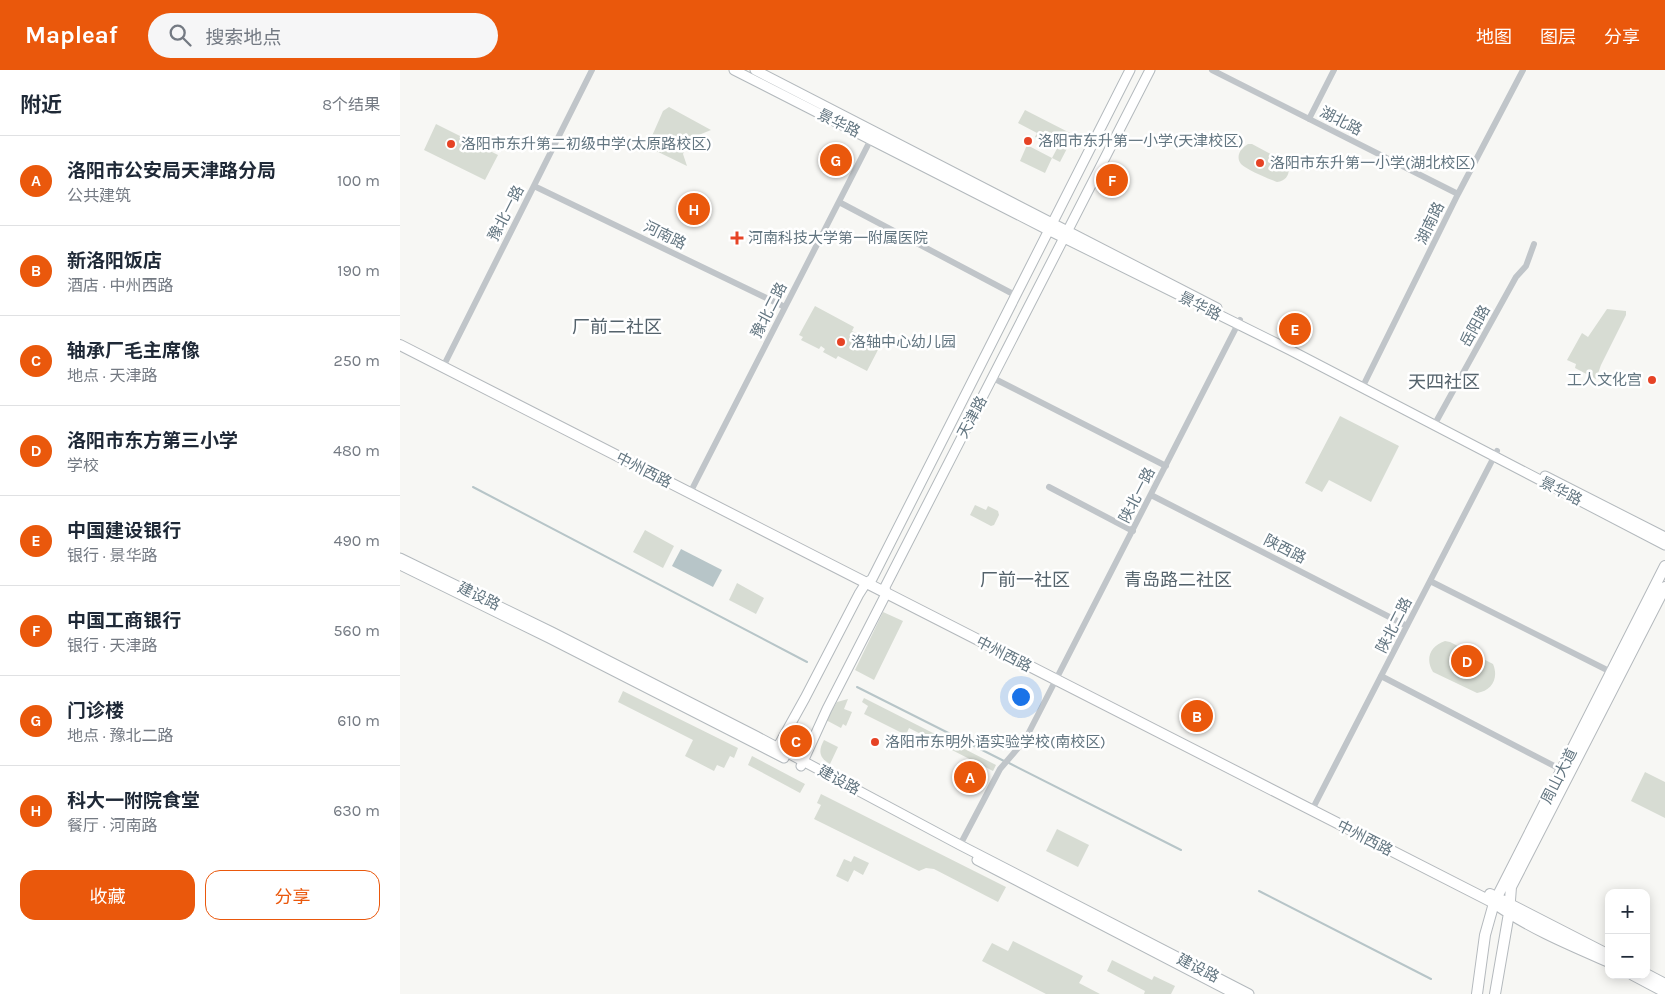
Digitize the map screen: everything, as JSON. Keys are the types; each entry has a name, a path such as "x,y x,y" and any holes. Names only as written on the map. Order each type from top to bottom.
{"main road":[{"name":"景华路","path":"734,70 1364,386 1665,544"},
{"name":"景华路","path":"755,70 1050,227"},
{"name":"天津路","path":"776,750 869,581 1130,70"},
{"name":"天津路","path":"802,763 885,590 1150,70"},
{"name":"中州西路","path":"400,338 445,364 885,590 1495,900 1557,939 1605,960"},
{"name":"中州西路","path":"400,345 445,364"},
{"name":"景华路","path":"1364,386 1437,420 1496,454 1665,537"},
{"name":"建设路","path":"400,558 552,632 776,750"},
{"name":"建设路","path":"400,565 802,763 1249,994"},
{"name":"周山大道","path":"1477,994 1485,935 1495,900 1665,566"},
{"name":"周山大道","path":"1495,994 1511,887 1665,587"},
{"name":"建设路","path":"802,763 1017,882 1235,994"},
{"name":"中州西路","path":"1509,909 1605,953"},
{"path":"1650,976 1665,984"},
{"path":"1641,979 1665,992"}],"street":[{"name":"豫北一路","path":"445,364 592,70"},
{"name":"湖北路","path":"1212,70 1458,194"},
{"path":"1309,119 1334,70"},
{"name":"湖南路","path":"1364,386 1458,194 1523,70"},
{"name":"豫北二路","path":"691,490 871,139"},
{"name":"河南路","path":"534,186 785,307"},
{"path":"838,202 1015,295"},
{"name":"岳阳路","path":"1437,420 1516,278 1526,266 1534,244"},
{"name":"陕北一路","path":"960,845 1000,769 1025,740 1058,678 1238,322"},
{"path":"993,378 1166,466"},
{"name":"陕北二路","path":"1314,808 1496,454"},
{"path":"1049,487 1133,531"},
{"name":"陕西路","path":"1151,495 1407,626"},
{"path":"1430,581 1611,672"},
{"path":"1382,676 1562,770"}],"shaded area":[{"path":"669,107 711,130 689,139 683,154 687,166 650,148 648,145 663,111"},
{"path":"1025,110 1074,135 1060,162 1052,158 1062,139 1053,134 1048,144 1035,137 1037,133 1018,123"},
{"path":"436,124 498,155 485,180 424,150"},
{"path":"1248,144 1252,144 1284,161 1289,168 1286,178 1277,182 1253,172 1241,164 1239,161 1240,152"},
{"path":"1027,145 1052,158 1045,173 1020,161"},
{"path":"815,306 854,327 852,331 880,346 867,371 838,356 836,359 823,352 825,349 821,346 819,349 801,340 803,337 799,335"},
{"path":"1607,309 1626,311 1626,315 1596,379 1575,368 1576,364 1567,360 1582,333 1588,337"},
{"path":"1340,416 1399,446 1371,502 1329,480 1322,492 1305,483"},
{"path":"975,505 986,510 988,506 998,511 999,515 994,525 991,526 970,515"},
{"path":"645,530 674,546 663,568 633,552"},
{"path":"681,549 722,570 713,587 672,566"},
{"path":"737,583 764,598 756,614 729,600"},
{"path":"883,612 903,621 874,680 855,670"},
{"path":"1445,641 1493,664 1495,679 1487,690 1477,693 1433,672 1429,662 1430,654 1436,646"},
{"path":"623,691 738,748 734,758 730,756 724,768 717,765 714,771 685,756 693,740 618,702"},
{"path":"864,698 996,765 993,771 909,728 906,735 864,714 868,706 862,702"},
{"path":"848,699 844,709 852,712 846,726 843,724 841,728 826,720 837,702"},
{"path":"824,740 838,747 830,764 822,757 820,751"},
{"path":"752,756 805,784 800,793 748,765"},
{"path":"1645,772 1665,782 1665,818 1631,801"},
{"path":"821,794 1006,887 998,902 934,869 926,868 919,871 814,819 821,805 817,803"},
{"path":"1057,829 1089,845 1078,867 1046,851"},
{"path":"854,856 869,863 863,875 854,870 848,882 836,876 844,859 851,862"},
{"path":"1013,941 1083,976 1079,983 1100,994 1046,994 982,961 992,943 1008,951"},
{"path":"1112,960 1152,980 1154,976 1175,986 1171,994 1144,994 1145,991 1107,971"}],"waterway":[{"path":"473,487 807,662"},
{"path":"857,687 1004,761"},
{"path":"1009,763 1181,850"},
{"path":"1259,891 1431,979"}],"place":[{"name":"洛阳市东升第一小学(天津校区)","path":"1028,141"},
{"name":"洛阳市东升第二初级中学(太原路校区)","path":"451,144"},
{"name":"门诊楼","path":"836,160"},
{"name":"洛阳市东升第一小学(湖北校区)","path":"1260,163"},
{"name":"中国工商银行","path":"1112,180"},
{"name":"科大一附院食堂","path":"694,209"},
{"name":"河南科技大学第一附属医院","path":"737,238"},
{"name":"中国建设银行","path":"1295,329"},
{"name":"洛轴中心幼儿园","path":"841,342"},
{"name":"工人文化宫","path":"1652,380"},
{"name":"洛阳市东方第三小学","path":"1467,661"},
{"name":"新洛阳饭店","path":"1197,716"},
{"name":"轴承厂毛主席像","path":"796,741"},
{"name":"洛阳市东明外语实验学校(南校区)","path":"875,742"},
{"name":"洛阳市公安局天津路分局","path":"970,777"}],"district":[{"name":"厂前二社区","path":"617,327"},
{"name":"天四社区","path":"1444,382"},
{"name":"厂前一社区","path":"1025,580"},
{"name":"青岛路二社区","path":"1178,580"}]}
